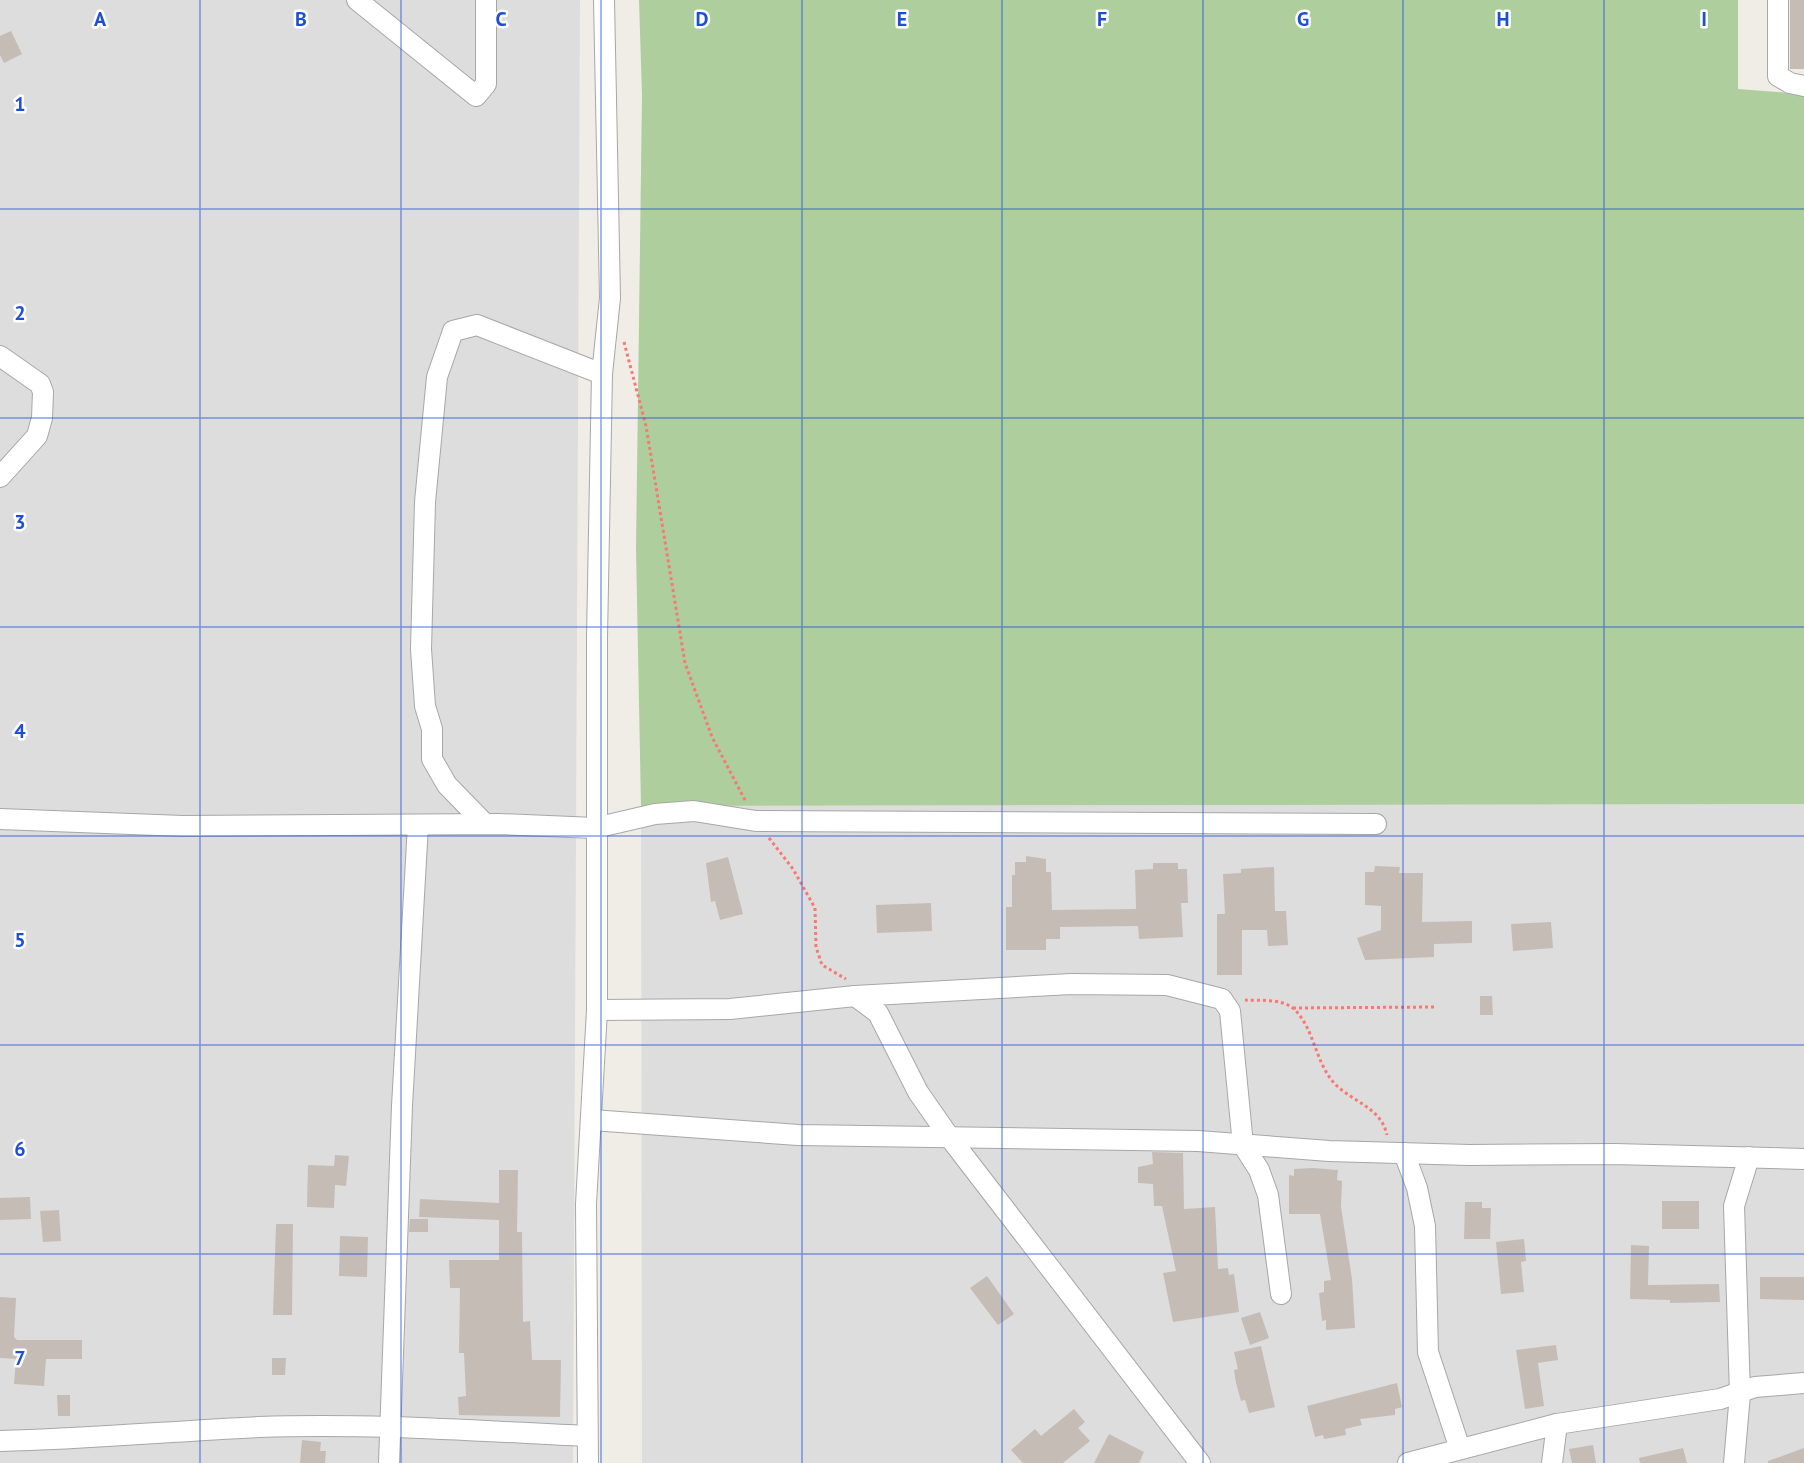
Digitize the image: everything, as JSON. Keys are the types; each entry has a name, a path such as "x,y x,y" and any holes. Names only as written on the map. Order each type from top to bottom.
{"street":[{"path":"357,0 476,96 486,84 486,0"},
{"path":"588,1463 586,1204 597,1010 595,828 602,374 610,298 604,0"},
{"path":"1778,0 1778,76 1790,84 1804,86"},
{"path":"485,824 447,785 432,759 432,729 425,706 421,649 425,502 437,376 453,331 477,325 602,374"},
{"path":"0,356 40,384 43,392 42,418 37,435 0,477"},
{"path":"0,819 183,826 485,824 595,828 656,814 694,811 756,820 1376,824"},
{"path":"389,1463 402,1106 418,825"},
{"path":"597,1010 730,1009 855,996 1071,984 1167,985 1222,999 1230,1011 1243,1144 1259,1170 1268,1195 1281,1294"},
{"path":"855,996 878,1013 918,1092 950,1138 1200,1463"},
{"path":"592,1120 798,1135 1198,1141 1396,1153 1804,1159"},
{"path":"1396,1153 1417,1188 1425,1226 1428,1352 1460,1449"},
{"path":"1734,1463 1740,1394 1734,1206 1749,1157"},
{"path":"1408,1463 1557,1424 1720,1399 1755,1387 1804,1383"},
{"path":"1552,1463 1557,1424"},
{"path":"0,1441 74,1439 261,1427 390,1427 586,1436"}],"path":[{"path":"623,338 646,426 684,663 712,737 756,820 793,869 815,908 816,947 822,965 848,979 855,996"},
{"path":"1222,999 1278,1002 1293,1008 1434,1007"},
{"path":"1293,1008 1303,1023 1323,1067 1336,1085 1374,1112 1384,1123 1396,1153"}],"shaded area":[{"path":"0,0 580,0 573,1463 0,1463"},
{"path":"1804,804 1804,1463 642,1463 641,806"}],"green space":[{"path":"639,0 1738,0 1738,89 1804,94 1804,804 641,806 636,548 642,95"}],"building":[{"path":"1790,0 1804,0 1804,69 1790,69"},
{"path":"11,31 22,54 4,63 0,55 0,36"},
{"path":"1026,856 1046,859 1046,872 1051,872 1052,910 1136,909 1135,870 1153,869 1153,863 1178,863 1178,869 1187,869 1188,903 1181,903 1183,937 1139,939 1138,926 1060,927 1060,939 1046,939 1046,950 1006,950 1006,907 1012,907 1012,875 1015,875 1015,862 1026,862"},
{"path":"728,857 743,914 720,920 715,901 711,902 706,863"},
{"path":"1375,866 1400,867 1399,873 1423,873 1422,922 1472,921 1472,943 1434,944 1434,957 1365,960 1357,938 1381,930 1381,906 1365,905 1365,872 1374,872"},
{"path":"1274,867 1275,911 1286,911 1288,945 1268,946 1267,930 1242,930 1242,975 1217,975 1217,914 1225,914 1223,874 1241,873 1241,869"},
{"path":"931,903 932,931 877,933 876,905"},
{"path":"1551,922 1553,948 1513,951 1511,924"},
{"path":"1480,996 1492,996 1493,1015 1480,1015"},
{"path":"1152,1152 1183,1153 1184,1209 1215,1207 1218,1269 1228,1268 1229,1275 1234,1274 1239,1312 1173,1322 1163,1273 1176,1271 1162,1206 1154,1206 1153,1184 1138,1183 1138,1167 1153,1164"},
{"path":"335,1155 349,1156 346,1186 335,1185 334,1208 307,1207 308,1165 334,1166"},
{"path":"1294,1169 1338,1170 1337,1180 1342,1181 1341,1207 1352,1279 1355,1328 1326,1330 1326,1320 1322,1321 1319,1293 1324,1292 1324,1281 1331,1280 1320,1214 1289,1214 1289,1175 1294,1176"},
{"path":"499,1170 518,1170 517,1232 522,1232 523,1322 530,1321 532,1360 561,1360 560,1417 459,1415 458,1397 466,1396 464,1353 459,1353 460,1288 450,1288 449,1260 499,1260 499,1220 419,1217 420,1199 499,1203"},
{"path":"30,1197 31,1219 0,1220 0,1198"},
{"path":"1662,1201 1699,1201 1699,1229 1662,1229"},
{"path":"1465,1202 1482,1202 1482,1208 1491,1208 1490,1239 1464,1239"},
{"path":"59,1210 61,1241 43,1242 40,1211"},
{"path":"410,1219 428,1219 428,1232 409,1232"},
{"path":"276,1224 293,1224 292,1315 273,1315"},
{"path":"340,1236 368,1237 367,1277 339,1276"},
{"path":"1524,1239 1526,1261 1521,1262 1524,1292 1501,1294 1496,1242"},
{"path":"1631,1245 1649,1246 1648,1285 1719,1284 1720,1302 1670,1303 1670,1300 1630,1299"},
{"path":"987,1276 1014,1314 998,1325 970,1288"},
{"path":"1760,1277 1804,1277 1804,1300 1760,1299"},
{"path":"0,1297 16,1298 14,1337 17,1340 82,1340 82,1359 46,1359 44,1386 14,1384 16,1359 0,1358"},
{"path":"1260,1312 1269,1338 1250,1345 1241,1318"},
{"path":"1556,1345 1558,1360 1538,1363 1544,1406 1525,1409 1516,1350"},
{"path":"1261,1346 1275,1407 1249,1413 1245,1400 1241,1401 1236,1383 1234,1370 1238,1369 1234,1352"},
{"path":"272,1358 286,1358 285,1375 272,1375"},
{"path":"1397,1383 1402,1407 1395,1409 1395,1415 1360,1419 1362,1425 1345,1429 1346,1435 1324,1439 1323,1435 1315,1437 1307,1406"},
{"path":"57,1395 70,1395 70,1416 58,1416"},
{"path":"1074,1409 1085,1422 1078,1428 1090,1441 1063,1463 1023,1463 1011,1450 1035,1429 1041,1436"},
{"path":"1109,1434 1144,1452 1139,1463 1094,1463"},
{"path":"302,1440 321,1442 320,1451 326,1451 325,1463 300,1463"},
{"path":"1593,1445 1596,1463 1572,1463 1569,1449"},
{"path":"1683,1448 1687,1463 1640,1463 1639,1458"},
{"path":"1804,1448 1804,1463 1768,1463 1768,1461"}]}
